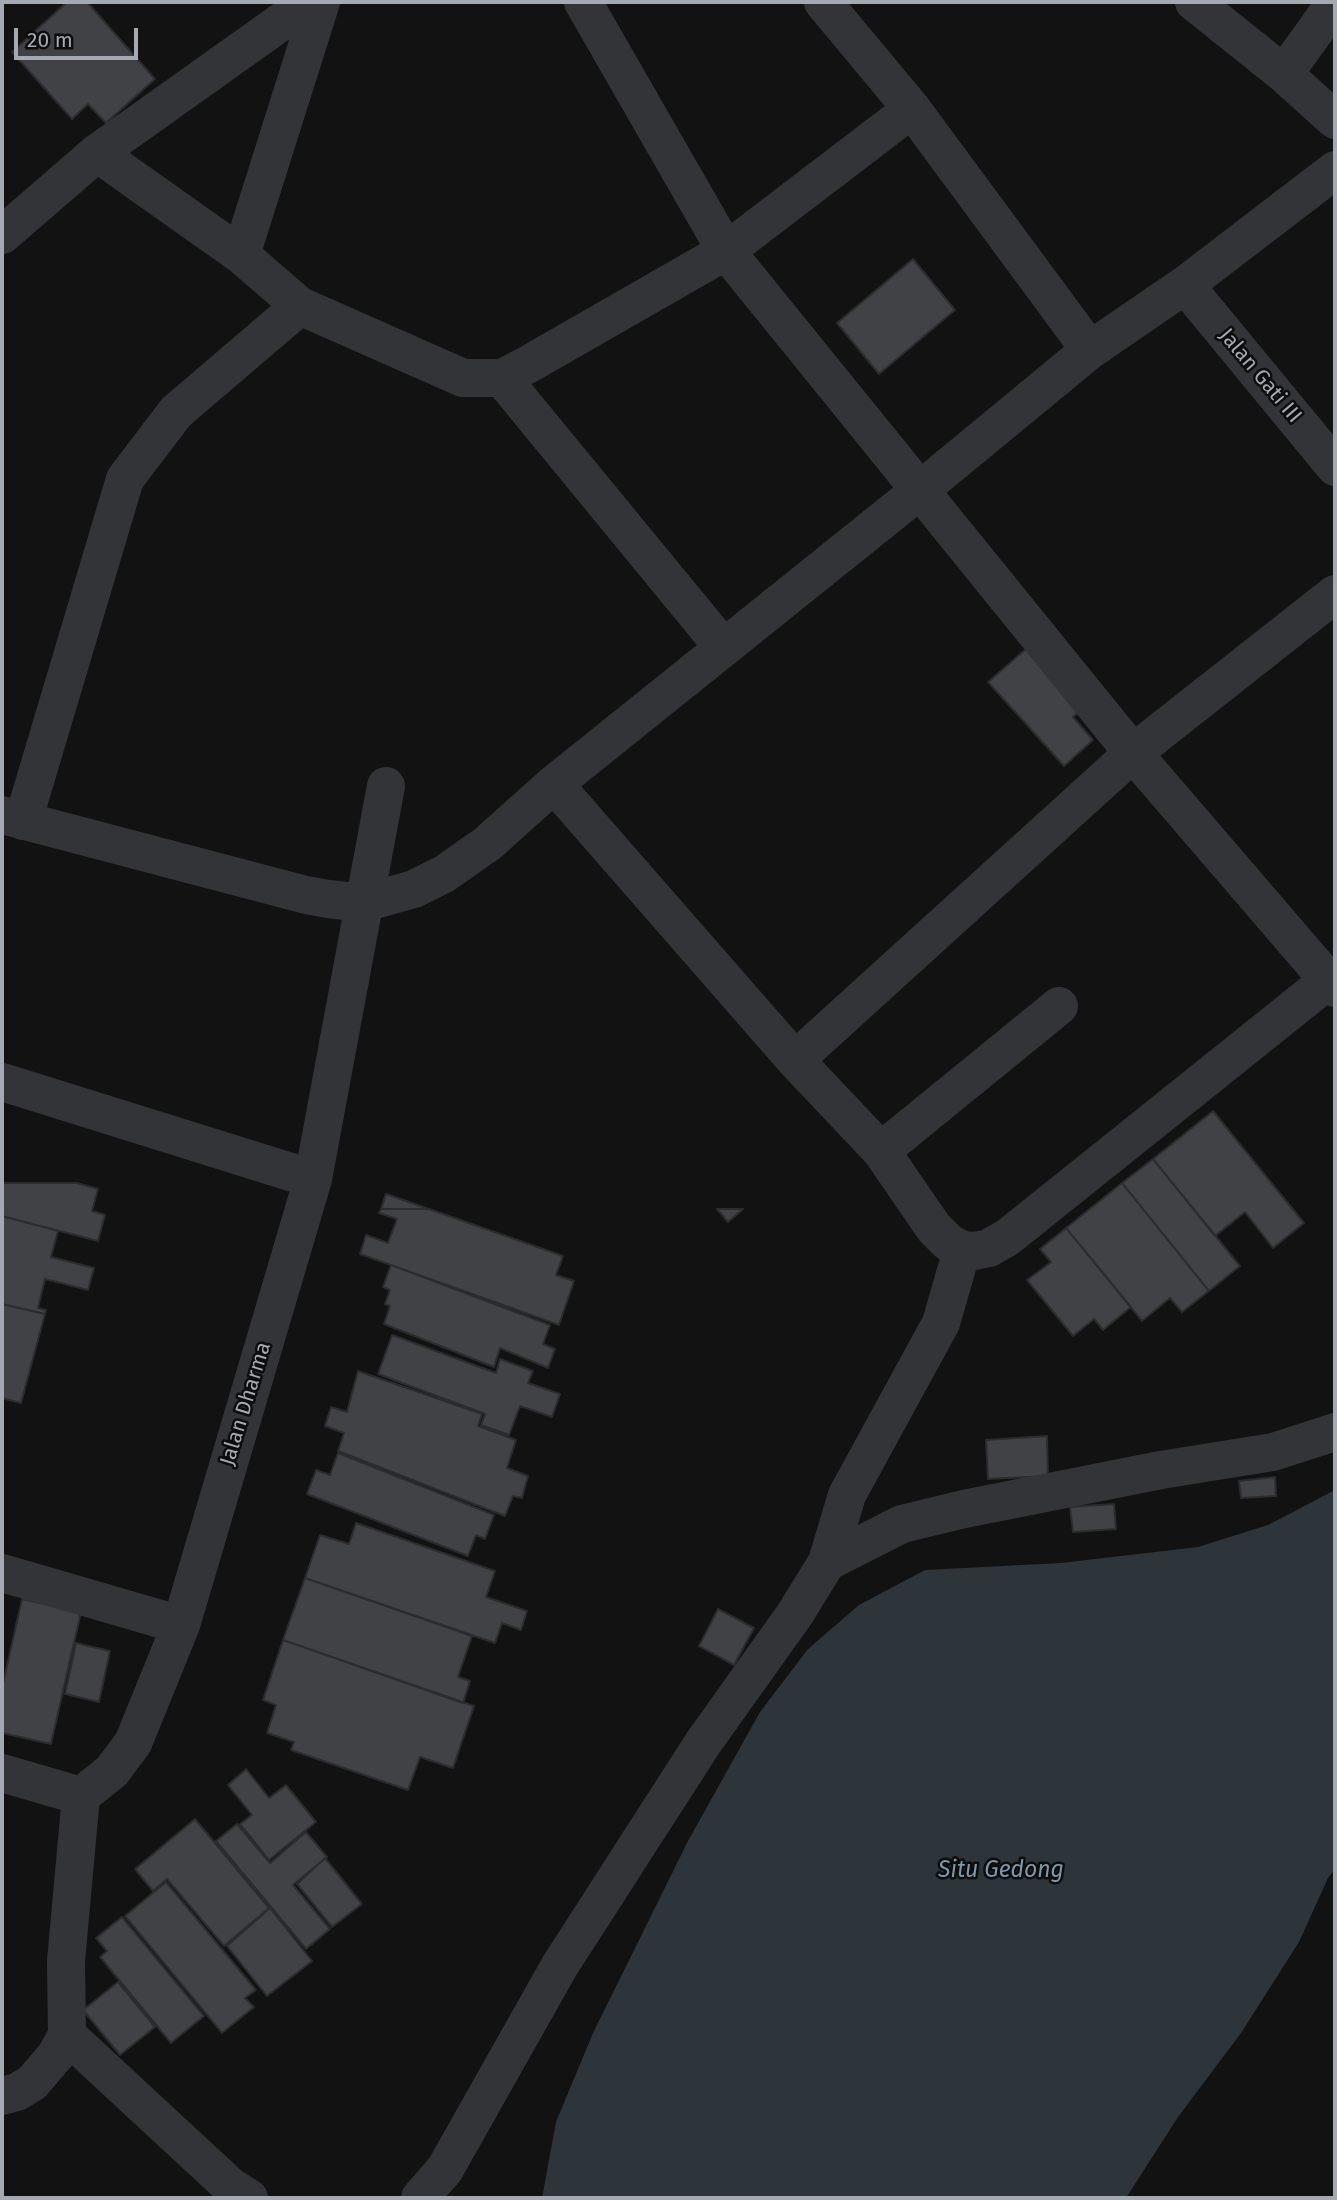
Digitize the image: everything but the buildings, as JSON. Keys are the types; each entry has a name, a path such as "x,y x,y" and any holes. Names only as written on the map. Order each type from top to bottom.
{"street":[{"path":"2,235 97,153 309,2"},
{"path":"241,255 321,2"},
{"path":"554,784 795,1060 881,1151 934,1228 948,1242 962,1250 989,1248 1008,1237 1333,981 1133,753 726,251 583,2"},
{"path":"823,2 912,109 1090,350"},
{"path":"1194,2 1284,74 1335,120"},
{"path":"1284,74 1335,3"},
{"path":"97,153 241,255 300,306 463,378 502,378 726,251 912,109"},
{"path":"300,306 176,412 125,480 13,818 306,895 364,903 414,890 444,874 487,844 554,784 1090,350 1185,285 1335,170"},
{"name":"Jalan Gati III","path":"1185,285 1335,467"},
{"path":"502,378 723,647"},
{"path":"795,1060 1133,753 1335,594"},
{"name":"Jalan Dharma","path":"81,1796 111,1771 133,1743 181,1625 313,1178 386,786"},
{"path":"881,1151 1059,1006"},
{"path":"2,1082 313,1178"},
{"path":"420,2198 445,2169 559,1967 704,1743 795,1614 827,1562 847,1495 941,1323 962,1250"},
{"path":"827,1562 902,1524 964,1508 1273,1452 1335,1432"},
{"path":"2,1573 181,1625"},
{"path":"2,1773 81,1796 66,1961 67,2035 56,2055 32,2083 17,2092 2,2096"},
{"path":"67,2035 230,2186 249,2198"}],"water":[{"name":"Situ Gedong","path":"1335,1490 1335,1869 1328,1878 1299,1942 1241,2033 1178,2117 1126,2198 542,2198 556,2122 593,2033 688,1841 760,1712 808,1649 859,1605 925,1570 1061,1563 1198,1547 1268,1525"}]}
